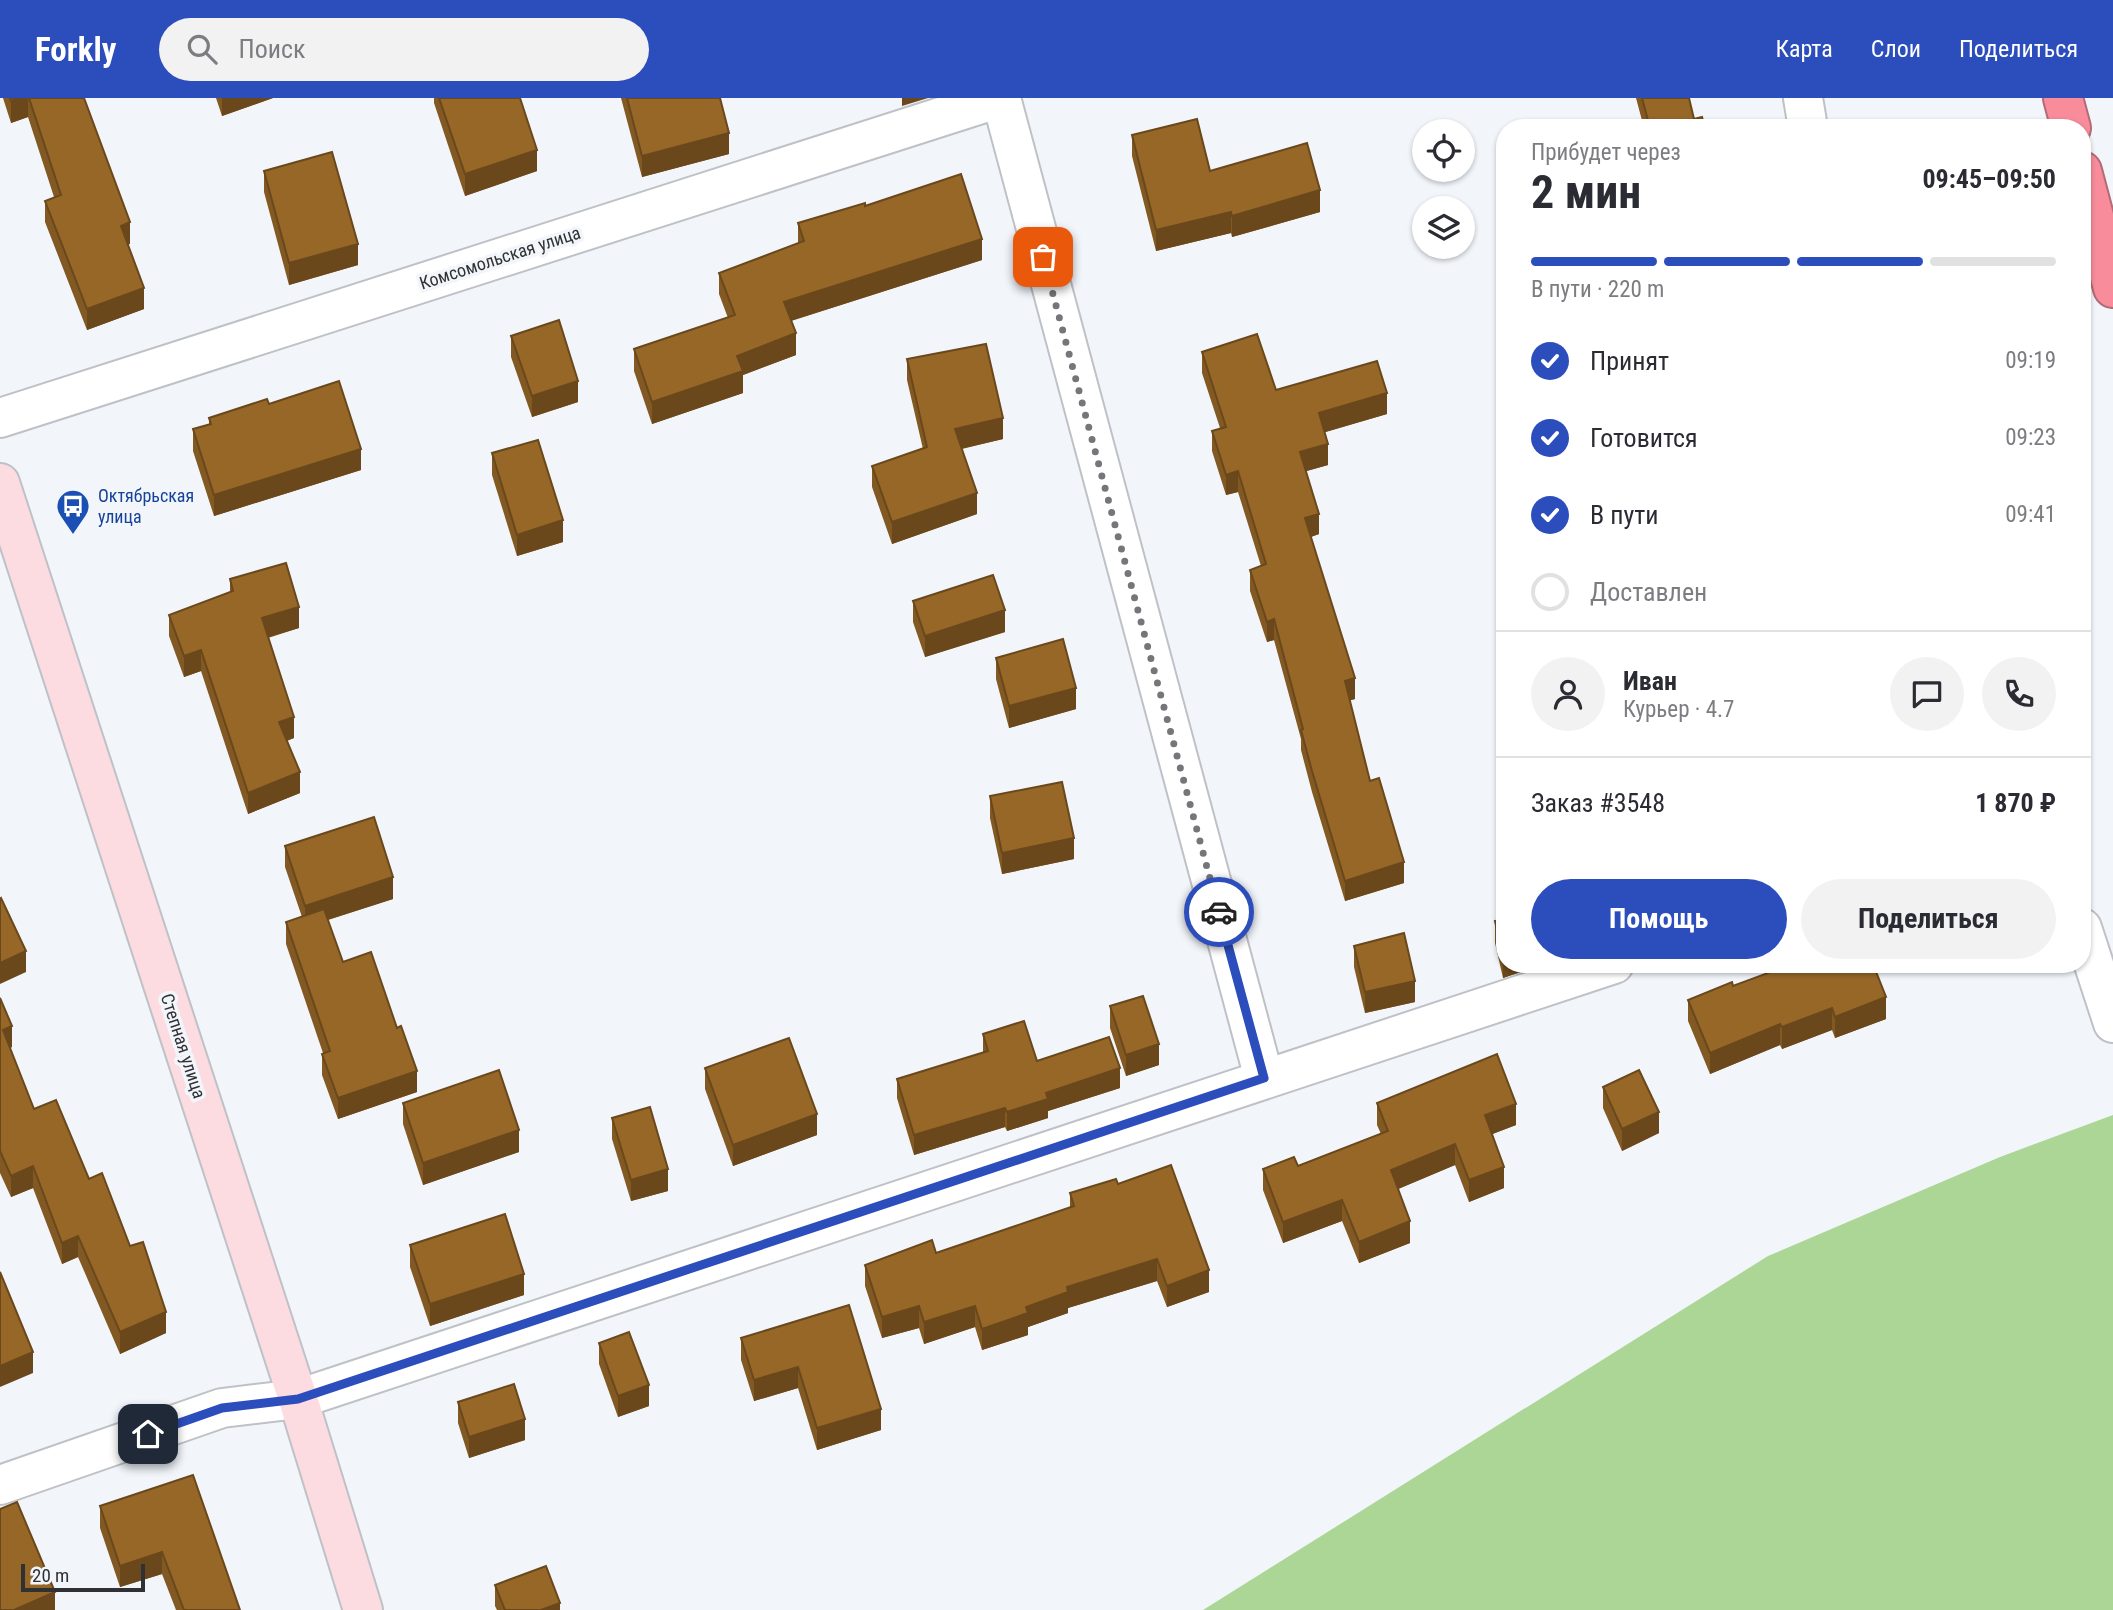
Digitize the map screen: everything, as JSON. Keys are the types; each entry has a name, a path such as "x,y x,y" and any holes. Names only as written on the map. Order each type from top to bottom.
{"highway":[{"path":"2063,98 2069,119"},
{"path":"2091,206 2113,288"}],"main road":[{"name":"Степная улица","path":"0,483 298,1399 363,1610"}],"street":[{"name":"Комсомольская улица","path":"0,418 1000,98"},
{"path":"1000,98 1264,1078"},
{"path":"1803,98 1806,119"},
{"path":"2091,956 2113,1023"},
{"path":"0,1485 222,1408 298,1399 1586,973"}],"green space":[{"path":"2113,1115 2113,1610 1203,1610 1768,1256 2000,1157"}],"building":[{"path":"29,98 84,98 130,222 121,226 144,288 87,309 45,201 61,195"},
{"path":"439,98 520,98 537,150 465,174"},
{"path":"627,98 720,98 729,133 642,156"},
{"path":"1642,98 1689,98 1694,119 1648,119"},
{"path":"1197,119 1210,171 1307,143 1320,190 1232,216 1231,212 1156,230 1132,135"},
{"path":"332,152 358,244 289,263 264,171"},
{"path":"961,174 982,239 784,302 796,333 737,356 743,371 652,402 634,349 735,315 719,273 804,241 798,223 865,203 865,206"},
{"path":"559,320 578,381 532,396 511,336"},
{"path":"1257,334 1276,390 1377,361 1387,393 1319,413 1328,444 1300,452 1319,514 1305,518 1355,678 1345,681 1370,781 1379,778 1404,862 1345,881 1312,771 1274,619 1267,622 1250,570 1266,564 1238,471 1226,475 1212,431 1226,427 1202,352"},
{"path":"986,344 1003,418 955,429 977,493 892,522 872,466 927,447 907,359"},
{"path":"339,381 361,449 214,495 193,429 211,424 209,418 267,399 269,404"},
{"path":"538,440 563,520 517,535 492,453"},
{"path":"286,563 299,607 262,618 294,717 279,722 300,772 248,793 201,650 184,656 169,615 233,591 230,579"},
{"path":"993,575 1005,610 925,636 913,601"},
{"path":"1063,639 1076,688 1009,706 996,658"},
{"path":"1062,782 1074,838 1002,853 990,796"},
{"path":"374,817 393,877 305,906 285,846"},
{"path":"0,899 26,951 0,963"},
{"path":"324,909 343,962 371,952 397,1028 401,1026 417,1071 338,1098 322,1054 330,1051 286,922"},
{"path":"1404,933 1415,981 1365,992 1354,946"},
{"path":"1768,973 1877,973 1886,997 1835,1017 1832,1008 1782,1027 1780,1024 1710,1053 1688,1000 1732,982 1733,986"},
{"path":"1143,996 1159,1044 1126,1055 1110,1006"},
{"path":"0,998 12,1026 3,1030 34,1109 56,1100 89,1179 102,1173 130,1246 143,1242 166,1312 120,1332 78,1236 62,1243 33,1166 11,1176 0,1151"},
{"path":"1024,1021 1037,1061 1109,1037 1120,1068 1046,1093 1048,1099 1007,1112 1005,1108 914,1135 897,1079 988,1051 983,1034"},
{"path":"789,1038 817,1114 733,1145 705,1068"},
{"path":"1497,1054 1516,1104 1485,1115 1504,1167 1469,1180 1455,1144 1391,1170 1410,1221 1359,1242 1342,1200 1283,1222 1263,1169 1294,1157 1298,1166 1388,1131 1377,1103"},
{"path":"499,1070 519,1130 423,1163 403,1103"},
{"path":"1639,1070 1659,1112 1622,1129 1603,1087"},
{"path":"650,1107 668,1169 631,1180 612,1118"},
{"path":"1171,1165 1209,1270 1167,1286 1157,1259 1067,1287 1068,1292 1026,1307 1028,1313 982,1329 975,1306 924,1322 919,1306 882,1317 865,1265 932,1240 936,1253 1074,1206 1070,1193 1116,1179 1118,1184"},
{"path":"505,1214 524,1274 430,1304 410,1245"},
{"path":"0,1272 33,1352 0,1366"},
{"path":"849,1305 881,1409 817,1428 798,1367 754,1380 741,1338"},
{"path":"629,1332 649,1385 618,1396 599,1343"},
{"path":"514,1384 525,1419 469,1437 458,1402"},
{"path":"193,1475 240,1610 184,1610 162,1552 120,1566 100,1506"},
{"path":"17,1502 55,1592 14,1610 0,1610 0,1509"},
{"path":"546,1566 560,1603 541,1610 505,1610 495,1585"}],"way so far":[{"path":"1043,257 1219,912"}],"place":[{"name":"Октябрьская улица","path":"73,536"}],"route":[{"path":"148,1434 222,1408 298,1399 1264,1078 1219,912"}]}
